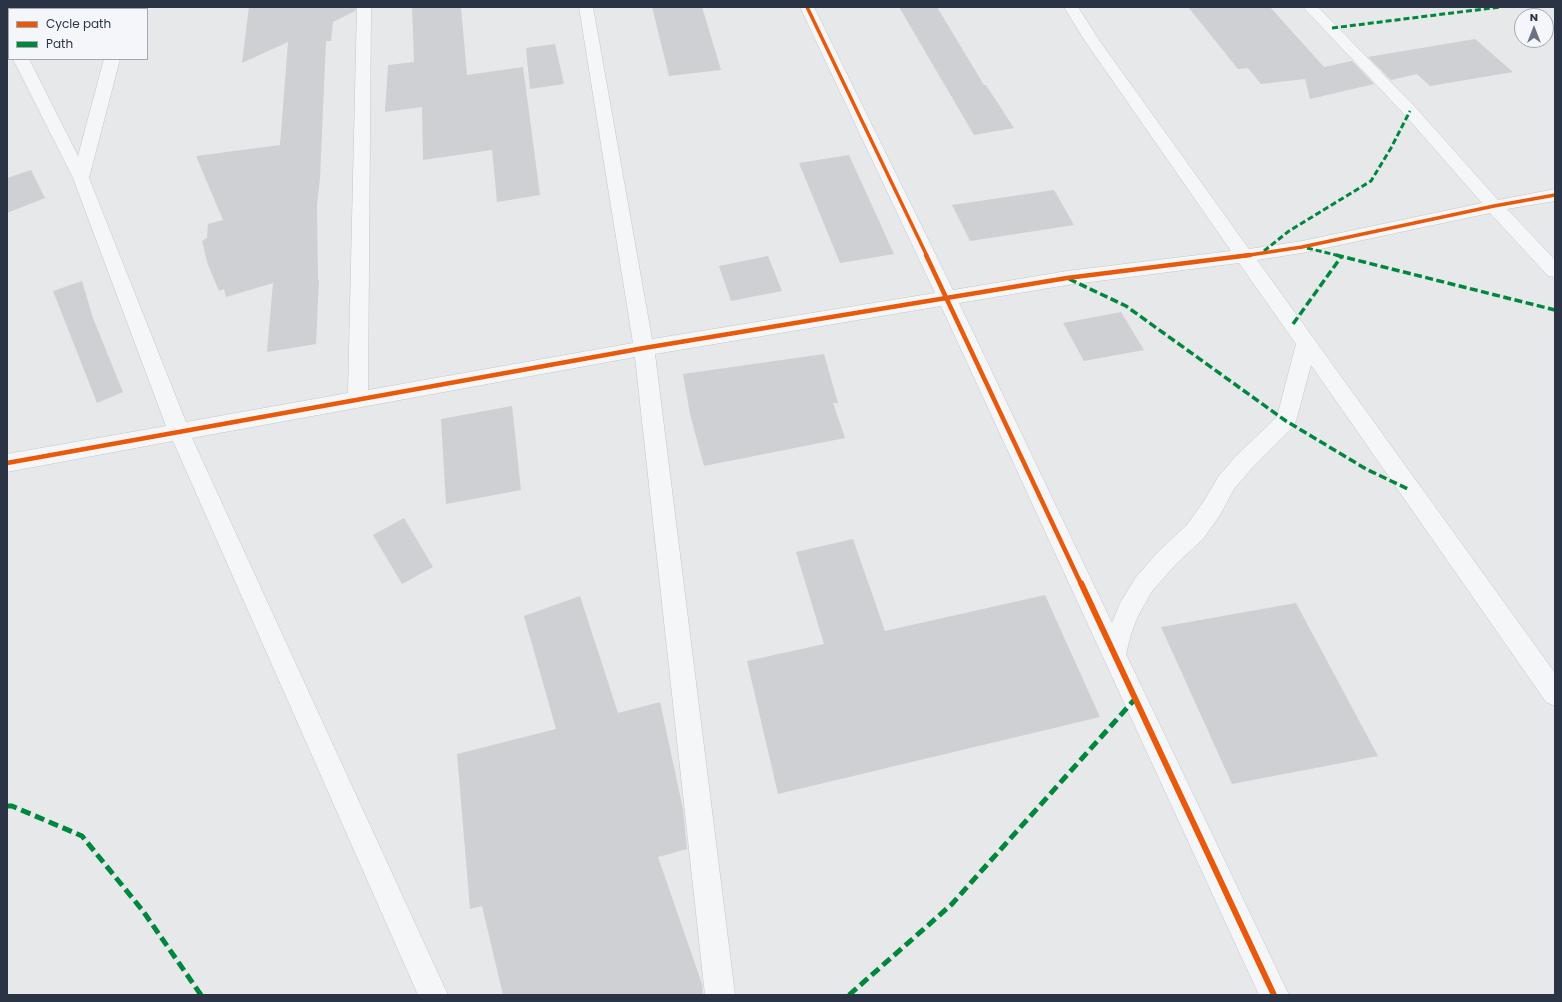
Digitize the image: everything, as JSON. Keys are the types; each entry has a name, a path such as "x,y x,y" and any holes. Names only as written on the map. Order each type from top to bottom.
{"street":[{"path":"358,400 364,7"},
{"path":"586,7 644,348 720,995"},
{"path":"807,7 947,298 1274,995"},
{"path":"1071,7 1092,41 1555,694"},
{"path":"1310,7 1410,111 1494,206 1555,271"},
{"path":"22,60 81,178 180,432 434,995"},
{"path":"81,178 112,60"},
{"path":"7,463 644,348 1067,278 1245,256 1302,247 1494,206 1555,195"},
{"path":"1114,654 1119,634 1128,611 1144,584 1168,557 1195,532 1212,508 1226,484 1243,463 1286,421 1306,344"}],"building":[{"path":"249,7 356,7 355,11 333,22 331,41 326,41 320,178 317,205 319,280 316,344 267,352 273,283 226,297 224,289 219,291 208,265 202,241 207,238 208,224 223,220 196,156 280,145 288,42 242,63"},
{"path":"412,7 461,7 467,75 523,67 540,195 497,202 492,150 423,160 422,107 385,112 388,65 414,62"},
{"path":"652,7 702,7 721,70 669,76"},
{"path":"899,7 937,7 984,85 986,85 1014,128 974,135"},
{"path":"1188,7 1270,7 1324,67 1352,61 1374,84 1310,99 1305,79 1261,84 1248,68 1238,69"},
{"path":"1475,39 1513,72 1430,86 1417,74 1391,80 1368,57"},
{"path":"555,44 564,84 530,89 526,48"},
{"path":"849,155 894,254 840,263 799,163"},
{"path":"31,170 45,198 7,213 7,178"},
{"path":"1054,190 1074,225 970,241 952,205"},
{"path":"768,256 782,291 731,301 719,266"},
{"path":"82,281 93,318 123,392 97,403 53,291"},
{"path":"1121,312 1144,350 1084,361 1063,323"},
{"path":"824,354 838,403 833,403 845,438 704,466 690,414 683,374"},
{"path":"512,406 521,490 446,504 441,419"},
{"path":"404,518 433,567 402,584 373,535"},
{"path":"853,539 885,631 1045,595 1100,717 778,794 747,661 824,644 796,552"},
{"path":"580,596 618,713 660,702 683,809 687,849 658,857 702,984 703,995 503,995 482,906 470,909 457,754 556,729 524,616"},
{"path":"1296,603 1378,756 1232,784 1161,627"}],"marked path":[{"path":"1332,28 1500,7"},
{"path":"1264,251 1289,231 1371,181 1391,148 1410,111"},
{"path":"1307,248 1555,310"},
{"path":"1293,324 1341,257"},
{"path":"1069,279 1126,306 1286,421 1366,469 1410,490"},
{"path":"849,995 951,905 1135,699"},
{"path":"7,806 12,806 82,836 143,911 201,995"}],"cycle path":[{"path":"807,7 947,298 1274,995"},
{"path":"7,463 644,348 1067,278 1245,256 1302,247 1494,206 1555,195"}]}
